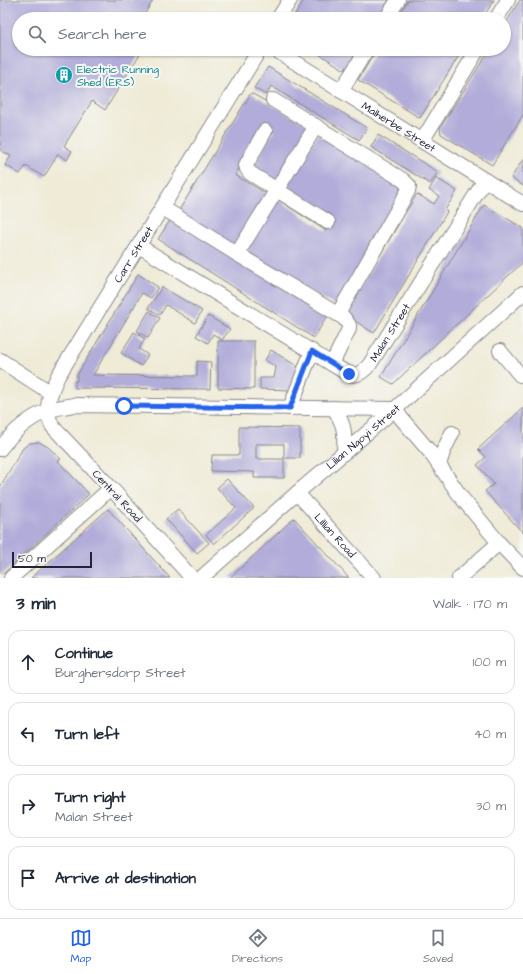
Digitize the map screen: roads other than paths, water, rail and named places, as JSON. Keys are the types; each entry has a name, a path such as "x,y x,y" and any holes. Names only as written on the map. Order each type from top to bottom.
{"street":[{"path":"282,12 290,0"},
{"path":"390,12 398,0"},
{"path":"500,12 508,0"},
{"name":"Carr Street","path":"47,411 51,393 58,376 143,248 163,208 256,56"},
{"name":"Malherbe Street","path":"285,56 523,204"},
{"path":"341,91 363,56"},
{"path":"422,141 474,56"},
{"path":"273,100 403,180 409,186 408,191 338,314"},
{"path":"237,254 316,126"},
{"path":"265,131 246,165 250,174 328,222"},
{"name":"Malan Street","path":"143,248 332,364 349,374 355,375 362,373 366,369 485,180"},
{"path":"163,208 344,318 349,325 349,329 332,364"},
{"name":"Lilian Ngoyi Street","path":"201,578 395,409 523,293"},
{"path":"290,408 312,351"},
{"path":"500,351 520,375"},
{"path":"0,360 51,393"},
{"path":"0,449 17,430 30,420 47,411 74,406 395,409 430,452 461,497 523,568"},
{"path":"334,408 345,432 344,452"},
{"name":"Central Road","path":"47,411 49,421 53,427 111,488 192,578"},
{"path":"439,465 452,433"},
{"path":"11,578 111,488"},
{"name":"Lillian Road","path":"297,493 374,578"},
{"path":"459,578 499,542"}],"place":[{"name":"Electric Running Shed (ERS)","path":"64,75"}]}
